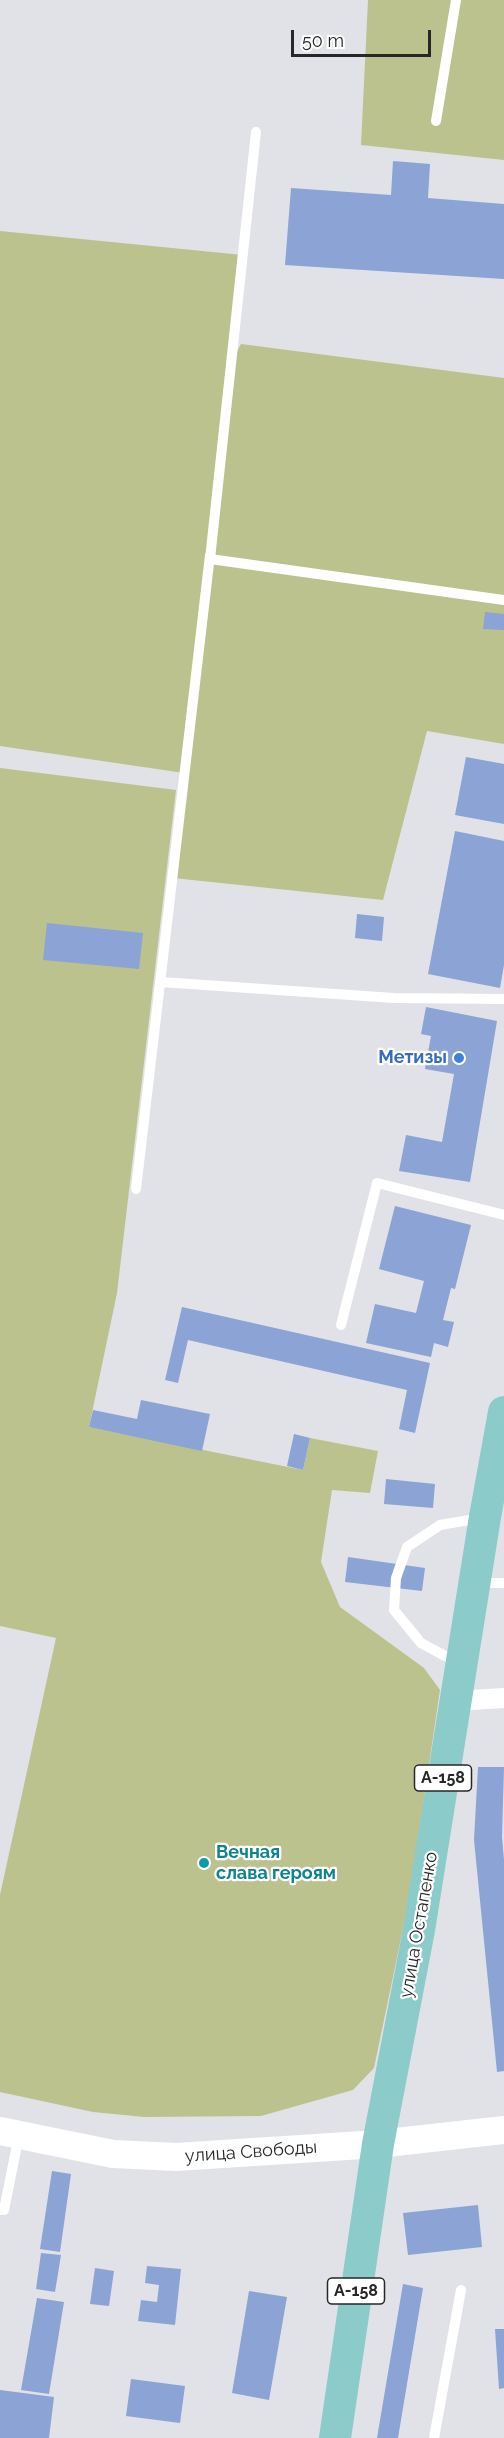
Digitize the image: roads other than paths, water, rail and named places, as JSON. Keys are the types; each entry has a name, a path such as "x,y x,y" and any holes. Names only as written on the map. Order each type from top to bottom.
{"main road":[{"name":"улица Остапенко","path":"335,2438 378,2144 419,1930 461,1665 489,1583 484,1517 504,1412"}],"street":[{"path":"455,1701 504,1698"},
{"name":"улица Свободы","path":"10,2133 113,2154 176,2157 378,2144 504,2130"}],"lane":[{"path":"436,121 456,0"},
{"path":"136,1189 210,555 256,132"},
{"path":"210,555 210,559 504,600"},
{"path":"160,982 394,998 504,999"},
{"path":"341,1325 377,1183 504,1215"},
{"path":"461,1665 421,1643 394,1610 396,1578 407,1547 440,1525 484,1517"},
{"path":"0,2210 4,2210 10,2133"},
{"path":"434,2438 461,2290"}],"place":[{"name":"Метизы","path":"459,1058"},
{"name":"Вечная слава героям","path":"204,1863"}]}
